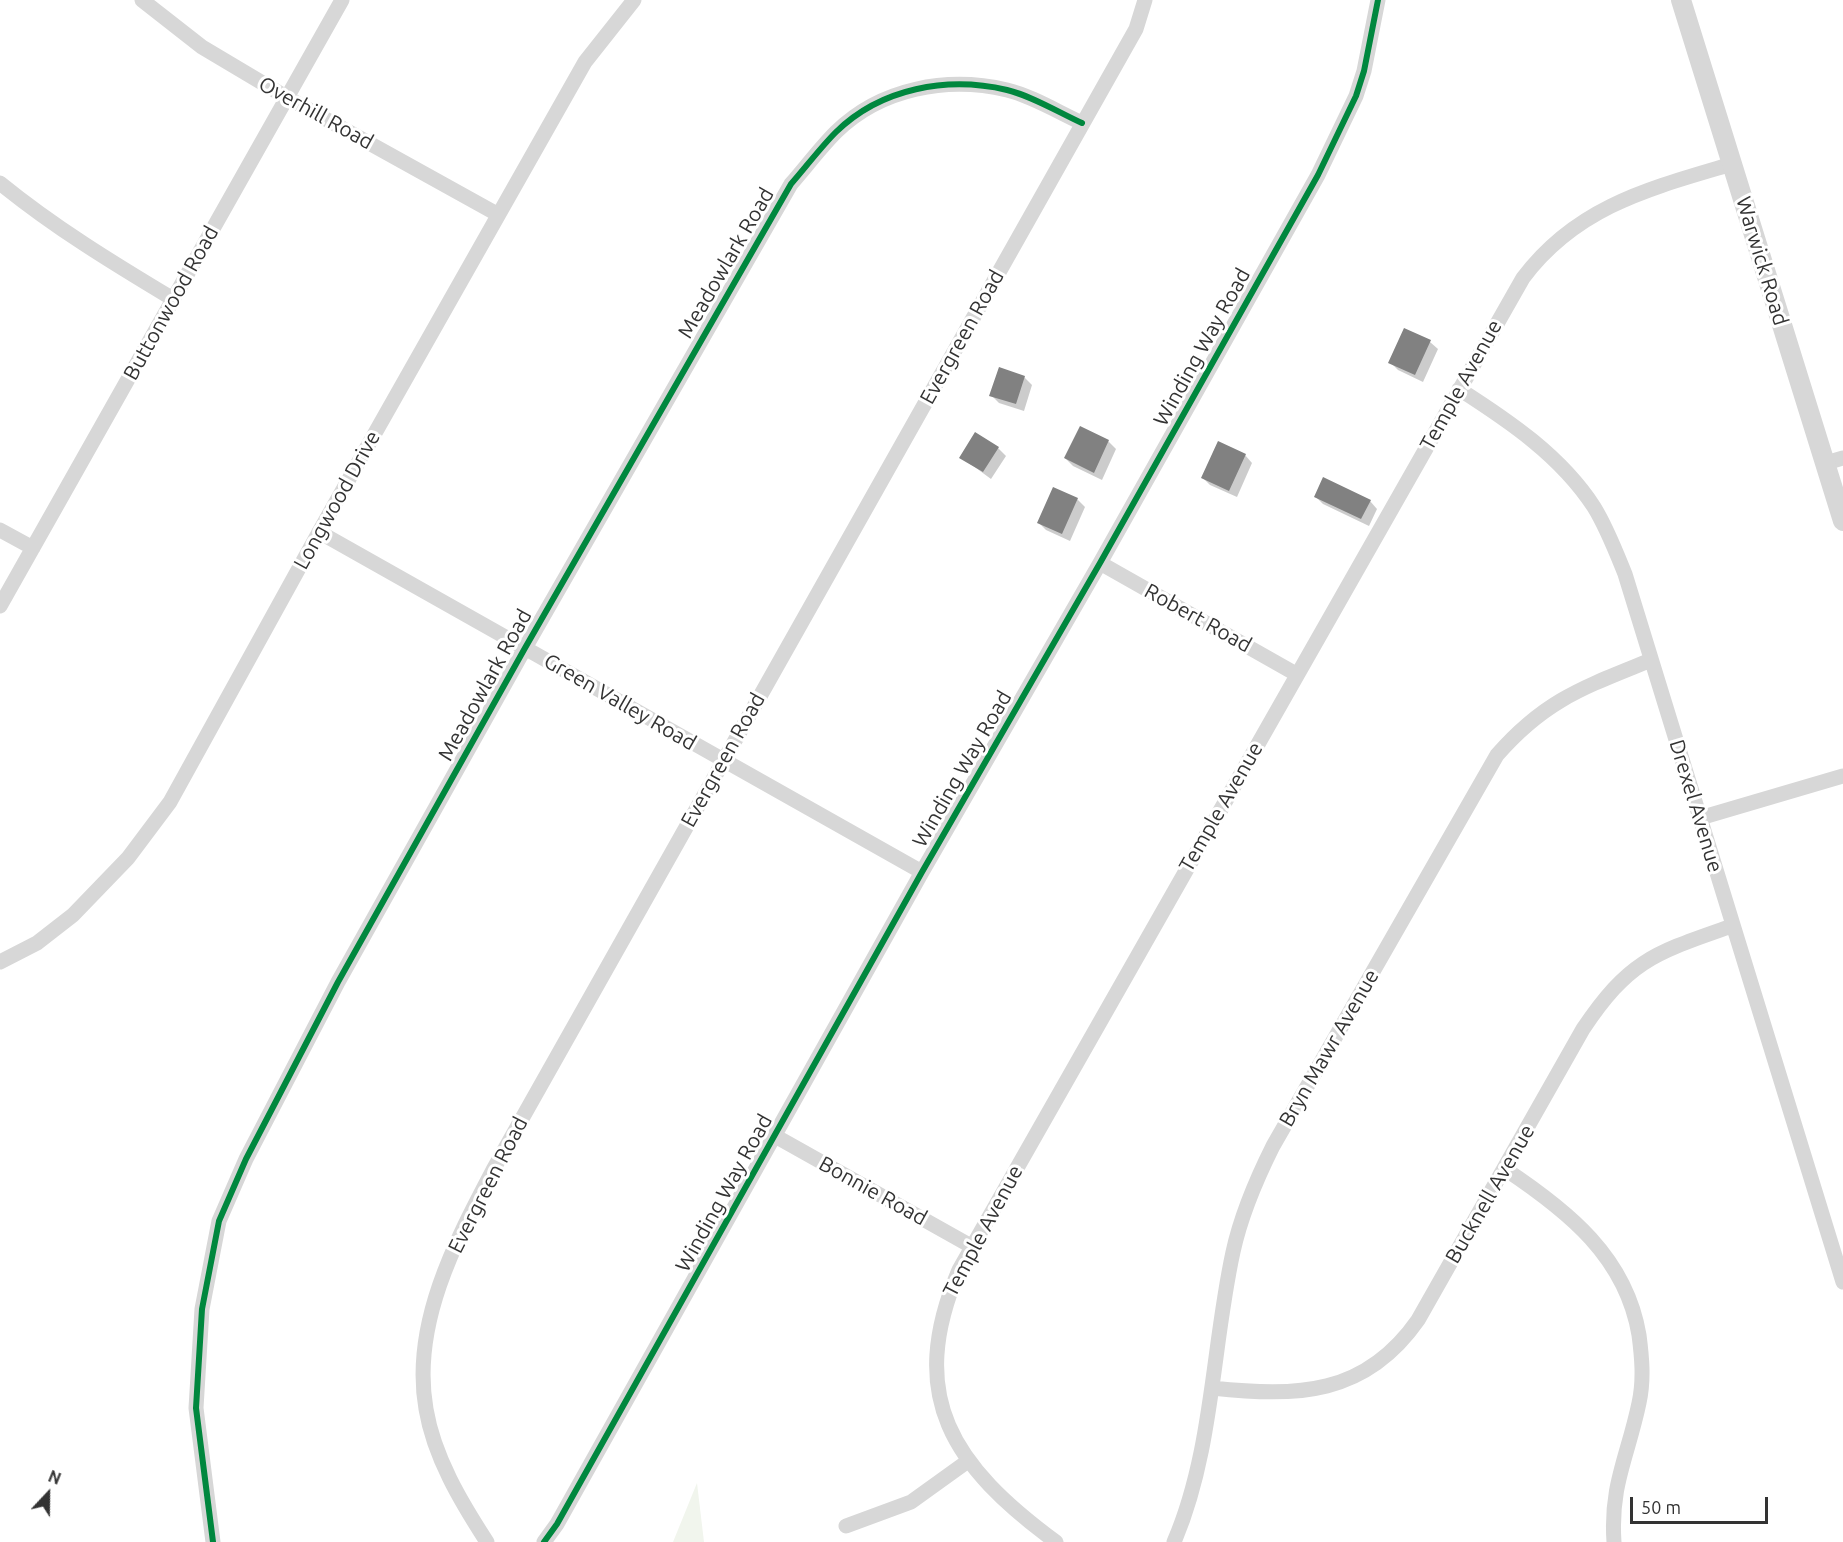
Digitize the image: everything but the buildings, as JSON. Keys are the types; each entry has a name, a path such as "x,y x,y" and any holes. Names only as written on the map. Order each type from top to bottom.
{"street":[{"name":"Overhill Road","path":"142,0 202,47 286,97 497,214"},
{"name":"Buttonwood Road","path":"0,606 342,0"},
{"name":"Longwood Drive","path":"0,962 37,944 73,915 128,858 170,802 497,214 585,62 634,0"},
{"name":"Evergreen Road","path":"487,1542 443,1464 426,1409 424,1362 434,1306 455,1243 493,1170 1136,29 1145,0"},
{"name":"Winding Way Road","path":"544,1542 563,1514 922,872 1100,563 1318,175 1361,79 1378,0"},
{"name":"Warwick Road","path":"1681,0 1732,164 1834,461 1843,521"},
{"name":"Meadowlark Road","path":"213,1542 196,1408 202,1309 219,1221 246,1160 338,981 790,184 837,131 867,108 913,88 960,83 1008,90 1082,123"},
{"name":"Temple Avenue","path":"1056,1542 993,1488 968,1461 943,1413 937,1386 938,1335 944,1308 971,1246 1523,278 1561,237 1622,199 1732,164"},
{"path":"0,183 35,212 108,261 173,299"},
{"name":"Drexel Avenue","path":"1459,389 1525,434 1569,475 1594,507 1626,574 1732,926 1843,1282"},
{"path":"0,530 33,548"},
{"name":"Green Valley Road","path":"319,532 922,872"},
{"name":"Robert Road","path":"1100,563 1296,674"},
{"name":"Bryn Mawr Avenue","path":"1174,1542 1194,1484 1212,1388 1233,1250 1258,1177 1484,775 1512,738 1541,711 1583,688 1651,660"},
{"path":"1700,818 1843,776"},
{"name":"Bucknell Avenue","path":"1212,1388 1274,1394 1315,1390 1335,1386 1377,1364 1406,1337 1418,1320 1583,1029 1609,992 1636,966 1652,956 1732,926"},
{"name":"Bonnie Road","path":"775,1136 971,1246"},
{"path":"1505,1169 1544,1196 1596,1242 1618,1273 1633,1310 1641,1355 1642,1388 1615,1490 1612,1518 1614,1542"},
{"path":"846,1526 911,1502 968,1461"}],"shaded area":[{"path":"697,1483 704,1542 673,1542"}],"cycle path":[{"path":"544,1542 557,1524 922,872 1100,563 1318,175 1356,96 1364,71 1378,0"},
{"path":"213,1542 196,1408 202,1309 219,1221 246,1159 338,982 525,648 791,184 830,138 854,117 873,105 916,89 961,84 1007,90 1035,100 1082,123"}]}
